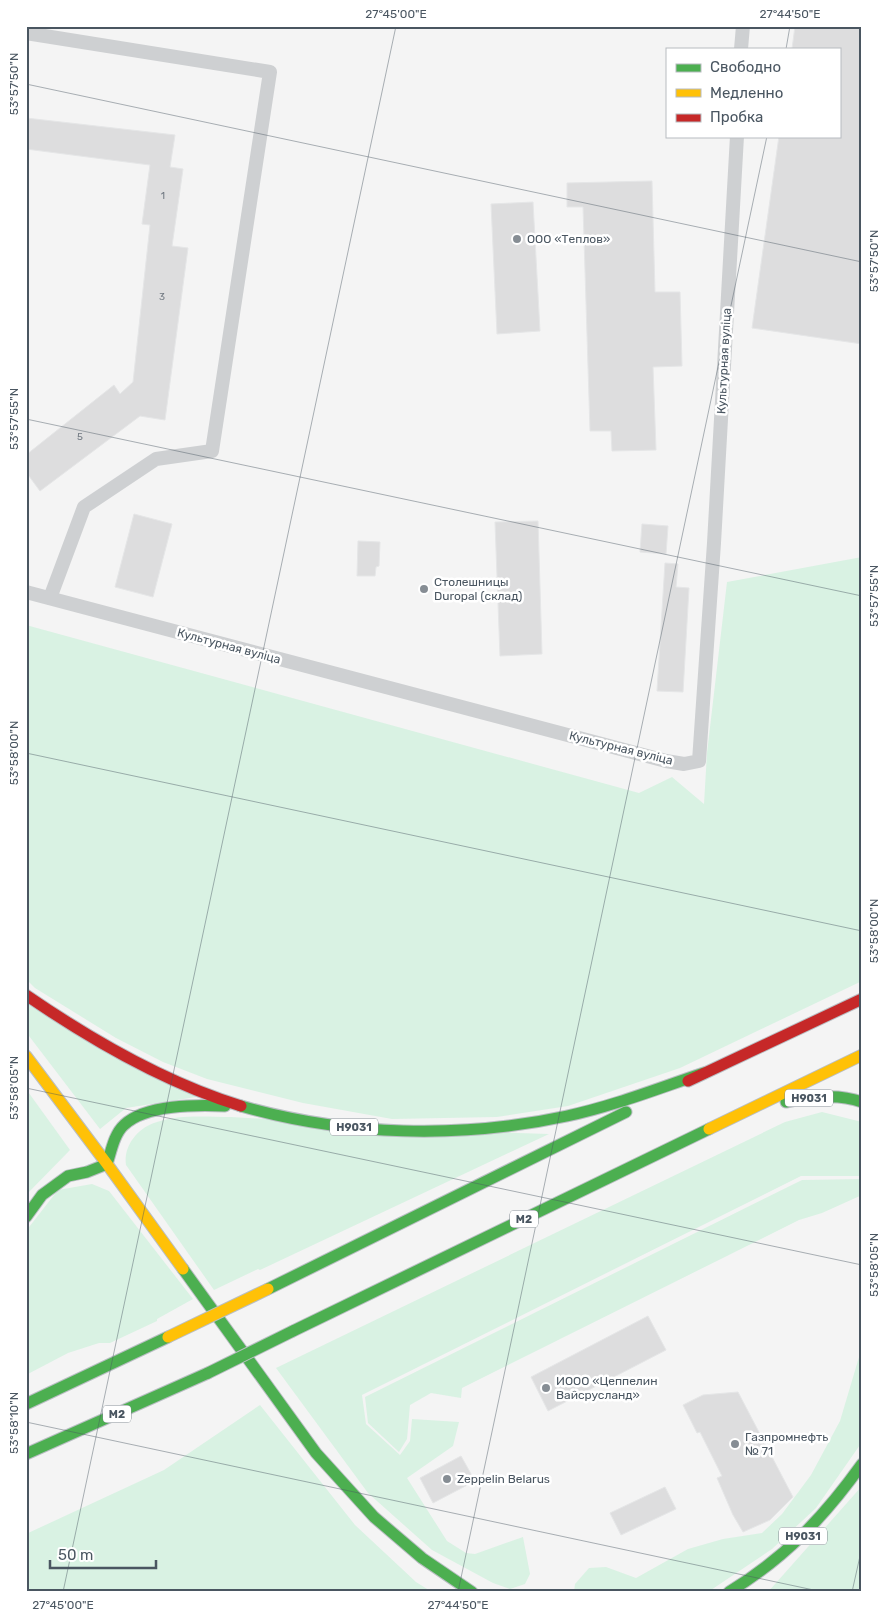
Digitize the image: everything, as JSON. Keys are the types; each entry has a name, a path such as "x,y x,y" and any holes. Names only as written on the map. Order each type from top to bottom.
{"highway":[{"name":"Н9031","path":"26,995 93,1038 151,1070 244,1107 278,1116 359,1128 399,1131 474,1129 566,1116 615,1103 704,1073"},
{"path":"26,1404 268,1289 704,1073 862,999"},
{"name":"М2","path":"26,1454 208,1373 862,1055"},
{"path":"26,1056 107,1164 316,1453 374,1517 422,1558 472,1592"},
{"name":"Н9031","path":"756,1108 822,1096 856,1099 862,1102"},
{"name":"Н9031","path":"107,1164 111,1149 124,1126 141,1115 169,1108 204,1104 244,1107"},
{"path":"26,1217 42,1195 68,1176 87,1172 107,1164"},
{"name":"Н9031","path":"728,1592 748,1581 786,1553 842,1493 862,1464"}],"street":[{"path":"742,48 743,26"},
{"path":"26,33 270,72 212,451 156,459 84,507 50,598"},
{"name":"Культурная вуліца","path":"26,592 666,761 684,764 698,760 714,543 736,138"}],"green space":[{"path":"862,557 862,981 680,1068 568,1106 497,1117 392,1119 303,1103 207,1079 163,1062 116,1038 35,988 26,979 26,625 639,793 672,777 704,804 707,753 727,582"},
{"path":"26,1003 196,1097 126,1108 100,1129 26,1032"},
{"path":"26,1089 70,1150 26,1195"},
{"path":"822,1112 862,1122 862,1176 801,1176 362,1395 366,1424 400,1455 410,1441 412,1419 459,1422 453,1446 407,1478 447,1541 466,1553 475,1554 523,1537 530,1574 525,1584 510,1589 493,1583 432,1550 368,1493 276,1368 785,1122"},
{"path":"184,1117 231,1117 549,1134 214,1290 126,1165 126,1158 127,1151 134,1138 150,1124 166,1119"},
{"path":"862,1179 862,1195 822,1213 799,1220 462,1388 461,1398 431,1393 410,1405 407,1439 399,1452 368,1423 365,1397 802,1180"},
{"path":"92,1184 109,1191 193,1299 157,1319 157,1321 110,1343 99,1343 68,1353 26,1375 26,1231 58,1190"},
{"path":"862,1347 862,1442 816,1508 772,1549 708,1592 574,1592 575,1584 589,1568 606,1567 636,1578 688,1549 723,1539 762,1533 782,1514 811,1475 840,1421"},
{"path":"260,1405 355,1525 416,1582 432,1592 26,1592 26,1534 164,1470"},
{"path":"862,1486 862,1592 768,1592"}],"building":[{"path":"795,26 862,26 862,344 752,328 779,138 840,138 840,48 792,48"},
{"path":"26,118 175,135 170,167 183,169 172,246 188,248 165,420 140,416 40,491 26,472 26,455 114,385 120,394 133,382 150,225 142,224 150,165 26,149"},
{"path":"652,181 655,292 680,292 682,366 653,367 656,450 612,451 611,431 590,431 583,207 567,207 567,183"},
{"path":"533,202 540,331 497,334 491,204"},
{"path":"134,514 172,524 153,597 115,587"},
{"path":"538,521 542,654 500,656 495,522"},
{"path":"642,524 668,526 666,554 640,552"},
{"path":"358,541 380,542 379,566 376,567 375,576 357,576"},
{"path":"665,563 678,564 676,587 689,588 683,692 657,691"},
{"path":"648,1316 666,1350 548,1411 531,1377"},
{"path":"738,1392 793,1497 770,1520 743,1532 733,1515 717,1478 722,1476 700,1432 697,1433 683,1405 703,1395"},
{"name":"Zeppelin Belarus","path":"461,1456 475,1481 433,1503 420,1478"},
{"path":"665,1487 676,1509 621,1535 610,1513"}],"traffic: fast":[{"path":"241,1106 321,1123 403,1131 445,1131 527,1123 585,1112 704,1073"},
{"path":"786,1102 815,1097 853,1099 862,1102"},
{"path":"26,1217 42,1195 68,1176 87,1172 107,1164 118,1133 124,1125 134,1118 158,1109 172,1107 225,1106"},
{"path":"268,1289 626,1112"},
{"path":"293,1331 709,1129"},
{"path":"183,1269 316,1453 374,1517 422,1558 472,1592"},
{"path":"208,1373 293,1331"},
{"path":"26,1404 168,1337"},
{"path":"26,1454 208,1373"},
{"path":"729,1592 786,1551 833,1502 862,1464"}],"traffic: slow":[{"path":"709,1129 862,1055"},
{"path":"26,1056 183,1269"},
{"path":"168,1337 268,1289"}],"traffic: jam":[{"path":"26,995 76,1028 129,1058 185,1085 241,1106"},
{"path":"688,1081 862,999"}],"place":[{"name":"ООО «Теплов»","path":"517,239"},
{"name":"Столешницы Duropal (склад)","path":"424,589"},
{"name":"ИООО «Цеппелин Вайсрусланд»","path":"546,1388"},
{"name":"Газпромнефть № 71","path":"735,1444"},
{"name":"Zeppelin Belarus","path":"447,1479"}]}
